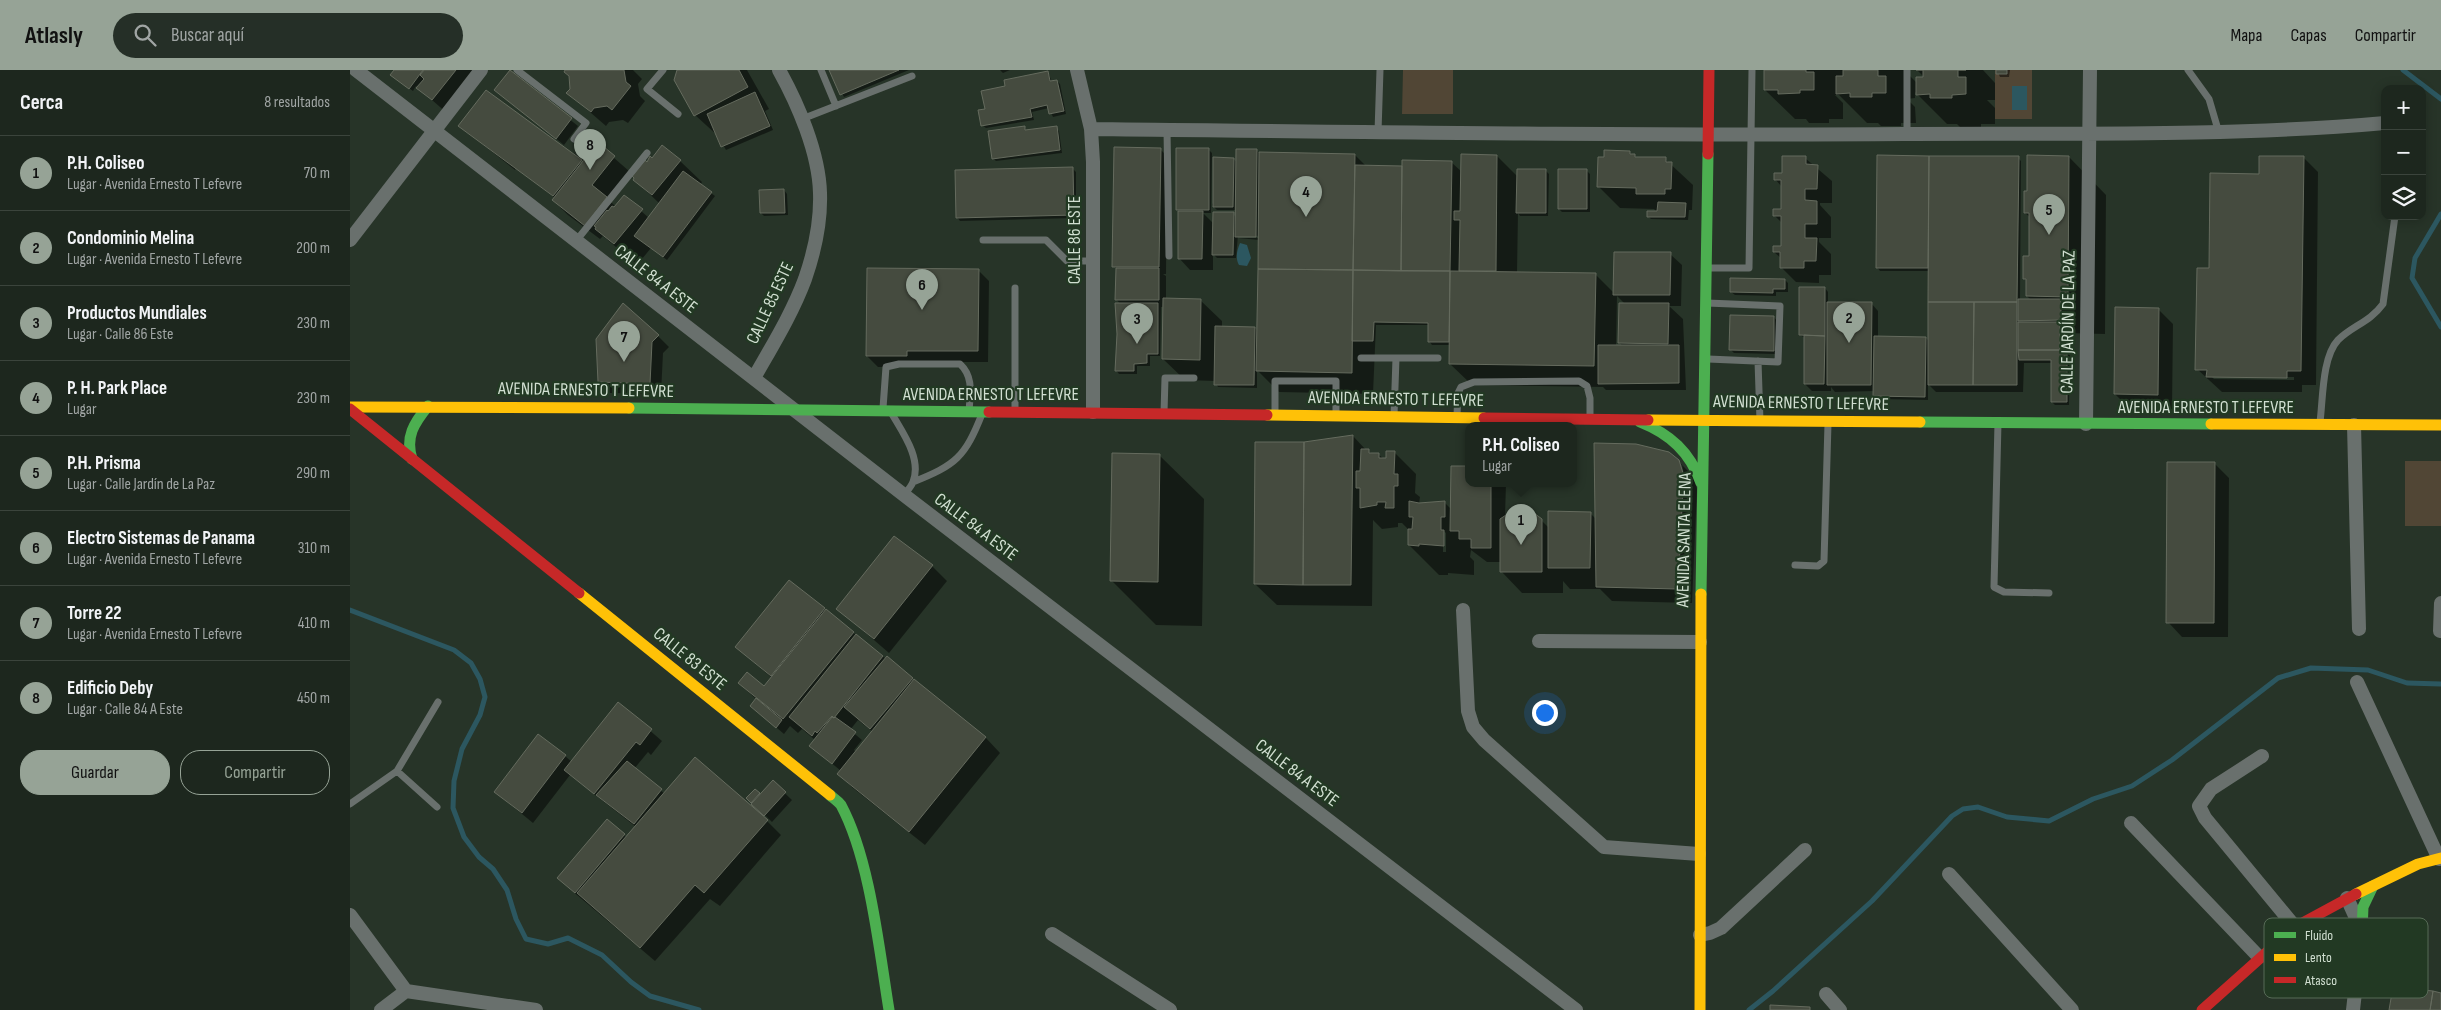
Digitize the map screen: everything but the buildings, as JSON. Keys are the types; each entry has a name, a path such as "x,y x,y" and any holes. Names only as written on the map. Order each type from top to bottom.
{"main road":[{"name":"AVENIDA SANTA ELENA","path":"1697,1008 1700,935 1700,642 1707,303 1709,70"},
{"name":"AVENIDA ERNESTO T LEFEVRE","path":"350,408 428,406 1628,418 1760,421 2441,425"},
{"path":"412,459 408,445 410,430 428,406"},
{"name":"CALLE 83 ESTE","path":"350,408 840,803 852,828 864,868 889,1010"},
{"path":"1628,418 1663,431 1682,447 1698,474 1703,494"},
{"path":"2312,918 2347,898 2418,864 2440,859"},
{"path":"2363,918 2363,907 2373,886"},
{"path":"2202,1010 2264,953"}],"street":[{"name":"CALLE 84 A ESTE","path":"356,70 904,495 1576,1010"},
{"path":"350,240 481,70"},
{"name":"CALLE 85 ESTE","path":"754,378 792,309 805,279 815,243 820,192 812,148 802,120 779,70"},
{"name":"CALLE 86 ESTE","path":"1077,70 1091,129 1093,162 1093,412"},
{"name":"CALLE JARDÍN DE LA PAZ","path":"2086,424 2090,70"},
{"path":"1091,129 1709,135 2089,135 2306,130 2381,123"},
{"path":"2354,425 2360,629"},
{"path":"2440,631 2441,604"},
{"path":"1463,610 1468,711 1473,727 1484,740 1604,847 1699,854"},
{"path":"1539,640 1700,642"},
{"path":"2357,682 2440,859"},
{"path":"2262,756 2212,788 2199,806 2204,818 2288,918"},
{"path":"2131,823 2259,957"},
{"path":"1700,935 1721,928 1805,850"},
{"path":"1949,874 2072,1010"},
{"path":"2347,898 2356,918"},
{"path":"350,915 406,991 536,1010"},
{"path":"1052,934 1170,1010"},
{"path":"381,1010 406,991"},
{"path":"1826,994 1840,1010"}],"lane":[{"path":"517,70 586,123 574,139"},
{"path":"663,70 648,89 678,114"},
{"path":"821,70 836,106"},
{"path":"1378,132 1380,70"},
{"path":"1707,268 1749,268 1752,70"},
{"path":"1907,70 1907,134"},
{"path":"2188,70 2209,99 2219,133"},
{"path":"802,120 912,76"},
{"path":"1167,130 1168,256"},
{"path":"576,241 647,153"},
{"path":"2320,424 2328,356 2338,340 2375,316 2383,304 2395,220"},
{"path":"983,240 1046,240 1067,261 1092,261"},
{"path":"1015,288 1015,412"},
{"path":"1706,359 1778,362 1780,306 1707,303"},
{"path":"1361,358 1438,358"},
{"path":"1394,416 1396,358"},
{"path":"1758,361 1760,421"},
{"path":"914,482 915,461 907,440 887,411 886,367 898,364 960,364 968,371 970,382 969,412"},
{"path":"1164,413 1165,378 1194,378"},
{"path":"1275,415 1275,381 1336,381 1336,416"},
{"path":"1457,417 1458,393 1461,387 1474,382 1579,381 1587,386 1590,398 1590,418"},
{"path":"904,495 914,482 938,472 958,458 972,440 983,412"},
{"path":"1795,565 1818,566 1824,561 1828,421"},
{"path":"1998,423 1994,587 2004,592 2049,592"},
{"path":"350,804 397,771 438,702"},
{"path":"397,771 437,806"}],"shaded area":[{"path":"1403,70 1453,70 1453,114 1402,114"},
{"path":"1995,70 2032,70 2032,119 1995,119"},
{"path":"2405,461 2441,461 2441,526 2405,526"}],"water":[{"path":"2012,86 2027,86 2027,110 2012,110"},
{"path":"1240,243 1247,245 1251,258 1247,266 1239,265 1237,260"}],"waterway":[{"path":"2403,70 2441,99"},
{"path":"2441,214 2415,258 2412,278 2441,327"},
{"path":"350,610 454,650 471,663 480,679 485,697 480,715 462,749 454,781 453,808 464,837 479,857 493,869 507,890 516,919 526,939 548,944 568,938 602,955 631,982 650,996 699,1010"},
{"path":"1749,1010 1773,991 1872,901 1952,816 1963,809 1978,807 2007,817 2049,821 2093,799 2132,786 2172,760 2278,678 2311,668 2368,670 2407,683 2441,684"}],"traffic: fast":[{"path":"1701,594 1708,154"},
{"path":"412,459 410,437 415,424 428,406"},
{"path":"629,408 989,412"},
{"path":"1640,422 1661,432 1678,445 1691,462 1701,483"},
{"path":"1920,422 2211,424"},
{"path":"830,795 841,805 859,851 872,905 889,1010"},
{"path":"2363,918 2363,907 2373,886"}],"traffic: slow":[{"path":"350,407 629,408"},
{"path":"1267,415 1484,418"},
{"path":"1648,420 1920,422"},
{"path":"2211,424 2441,425"},
{"path":"579,593 830,795"},
{"path":"1700,1010 1701,594"},
{"path":"2356,894 2418,864 2441,858"}],"traffic: jam":[{"path":"1708,154 1709,70"},
{"path":"350,409 579,593"},
{"path":"989,412 1267,415"},
{"path":"1484,418 1648,420"},
{"path":"2312,918 2356,894"},
{"path":"2202,1010 2264,955"}],"place":[{"name":"Edificio Deby","path":"590,170"},
{"name":"P. H. Park Place","path":"1306,217"},
{"name":"P.H. Prisma","path":"2049,235"},
{"name":"Electro Sistemas de Panama","path":"922,310"},
{"name":"Condominio Melina","path":"1849,343"},
{"name":"Productos Mundiales","path":"1137,344"},
{"name":"Torre 22","path":"624,362"},
{"name":"P.H. Coliseo","path":"1521,545"}]}
